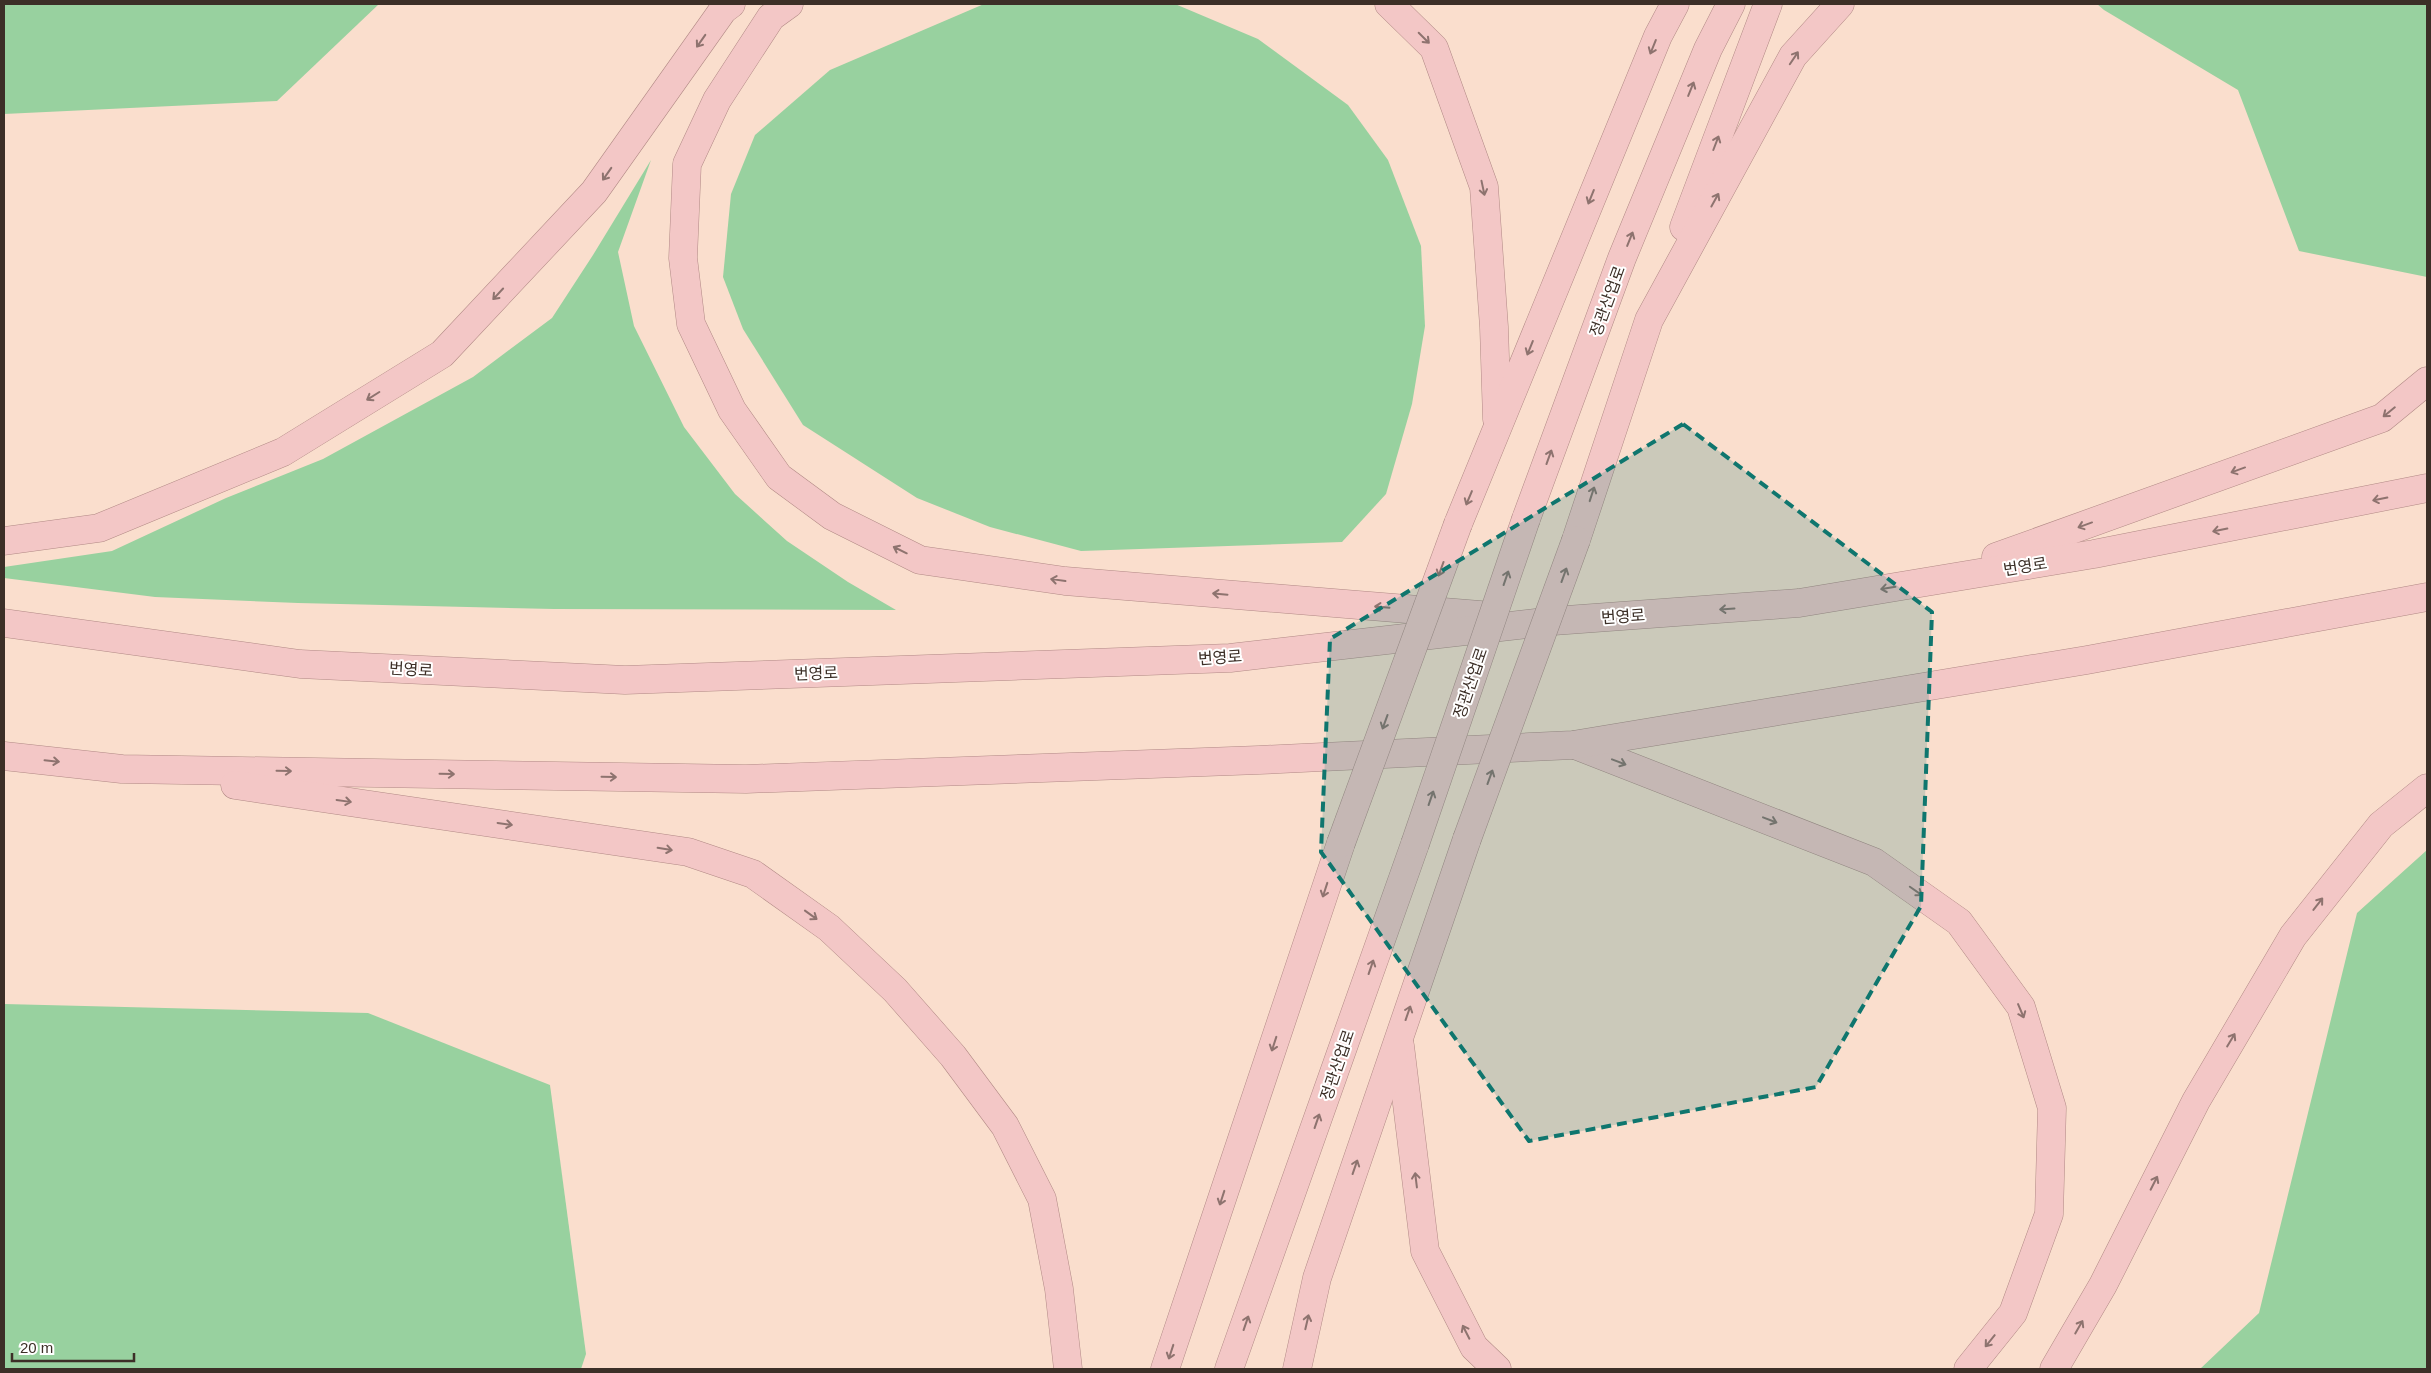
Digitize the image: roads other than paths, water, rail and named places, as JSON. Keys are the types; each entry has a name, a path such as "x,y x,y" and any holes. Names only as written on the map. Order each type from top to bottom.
{"highway":[{"path":"4,541 99,528 283,452 442,354 594,192 723,10 731,4"},
{"path":"789,4 771,18 716,100 687,164 683,258 691,324 732,410 779,477 832,516 920,560 1066,581 1553,621"},
{"path":"1389,4 1434,48 1484,187 1494,327 1498,430"},
{"path":"1165,1369 1341,844 1458,524 1658,36 1675,4"},
{"name":"정관산업로","path":"1229,1369 1415,844 1526,519 1622,258 1708,48 1731,4"},
{"path":"1297,1369 1317,1278 1467,839 1576,540 1649,320 1768,4"},
{"path":"1649,320 1794,56 1840,4"},
{"path":"1930,581 2382,418 2427,381"},
{"name":"번영로","path":"4,624 300,664 625,680 1230,658 1553,621 1799,603 2094,554 2427,488"},
{"path":"122,769 746,779 1259,760 1573,745 2087,660 2427,597"},
{"path":"1573,745 1874,862 1959,922 2021,1008 2052,1108 2049,1214 2013,1313 1968,1369"},
{"path":"4,756 122,769 688,852 754,874 828,928 895,990 953,1056 1005,1126 1042,1198 1059,1289 1068,1369"},
{"path":"2054,1369 2103,1285 2196,1101 2293,936 2380,825 2427,788"},
{"path":"1399,1038 1425,1251 1474,1347 1497,1369"}]}
